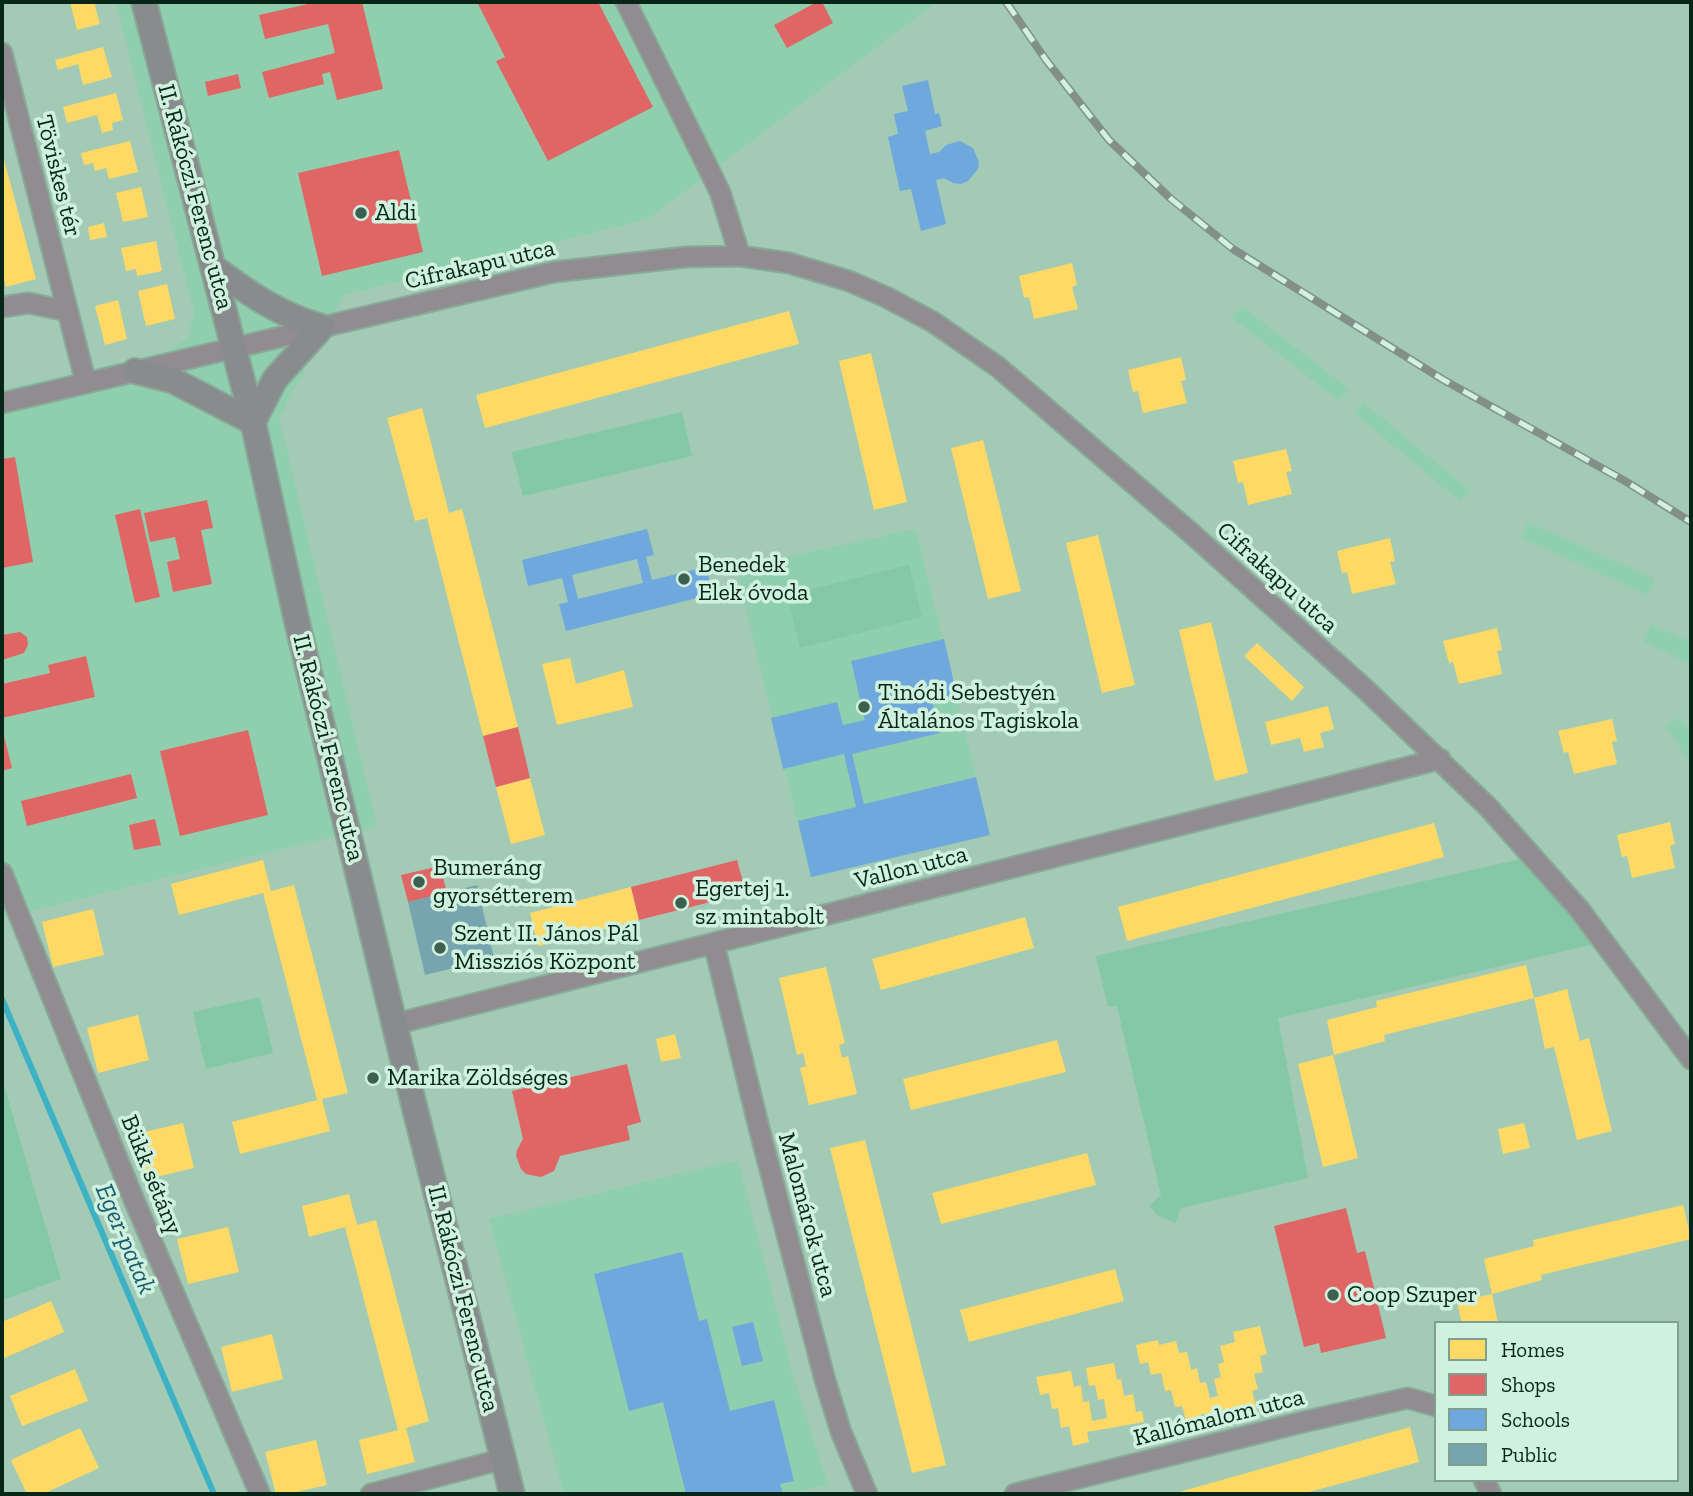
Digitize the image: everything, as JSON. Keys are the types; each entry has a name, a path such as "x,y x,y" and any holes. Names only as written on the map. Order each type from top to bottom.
{"main road":[{"name":"II. Rákóczi Ferenc utca","path":"144,2 253,422 297,622 512,1494"},
{"path":"135,372 174,381 253,422 275,379 322,327 292,318 271,307 213,267"}],"street":[{"path":"626,2 720,192 740,256"},
{"name":"Töviskes tér","path":"2,53 86,383"},
{"name":"Cifrakapu utca","path":"234,348 554,272 686,257 740,256 789,263 849,281 886,296 933,322 998,367 1191,533 1440,760 1498,818 1579,909 1691,1059"},
{"path":"2,307 29,303 67,311"},
{"path":"2,403 234,348"},
{"name":"Vallon utca","path":"395,1024 1440,760"},
{"name":"Bükk sétány","path":"2,873 130,1188 260,1494"},
{"name":"Malomárok utca","path":"714,944 825,1380 841,1432 867,1494"},
{"name":"Kallómalom utca","path":"1015,1494 1408,1398 1434,1405"},
{"path":"371,1494 503,1459"}],"shaded area":[{"path":"116,2 937,2 648,219 344,295 279,418 377,826 2,918 2,390 168,351 188,338 194,312"},
{"path":"1242,306 1349,389 1339,401 1232,318"},
{"path":"1363,402 1469,490 1460,501 1354,413"},
{"path":"682,412 692,456 523,496 512,452"},
{"path":"1528,522 1655,579 1648,595 1521,538"},
{"name":"Tinódi Sebestyén Általános Tagiskola","path":"916,529 990,835 811,877 736,568"},
{"path":"909,565 922,617 800,648 787,595"},
{"path":"1651,624 1691,642 1691,664 1643,641"},
{"path":"1680,717 1691,734 1691,765 1666,726"},
{"path":"1525,858 1594,944 1278,1018 1308,1178 1181,1208 1175,1223 1156,1214 1150,1205 1161,1195 1117,1006 1108,1007 1096,956"},
{"path":"260,997 273,1053 206,1069 193,1012"},
{"path":"2,1079 61,1279 2,1300"},
{"path":"738,1160 793,1375 828,1485 784,1494 564,1494 489,1219"}],"building: Homes":[{"path":"70,2 94,2 100,24 77,30"},
{"path":"103,47 112,77 83,85 78,64 58,70 55,60"},
{"path":"116,93 123,120 112,123 113,130 102,133 97,115 67,123 63,107"},
{"path":"130,141 138,172 109,179 106,168 95,171 93,163 84,165 81,153"},
{"path":"2,152 36,279 6,287 2,271"},
{"path":"141,187 148,217 123,222 116,193"},
{"path":"104,223 107,237 90,240 88,227"},
{"path":"156,241 162,271 137,276 136,269 126,271 121,248"},
{"path":"1072,263 1077,285 1072,287 1078,309 1034,319 1029,297 1024,298 1019,276"},
{"path":"167,284 175,319 146,326 138,291"},
{"path":"118,300 127,339 105,345 95,306"},
{"path":"789,311 799,344 485,428 476,395"},
{"path":"871,353 907,502 874,510 839,361"},
{"path":"1181,357 1186,380 1181,381 1187,403 1143,413 1138,391 1133,392 1128,370"},
{"path":"422,408 449,513 462,509 518,727 483,736 427,518 415,521 387,418"},
{"path":"983,440 1021,591 988,599 951,448"},
{"path":"1286,449 1292,471 1286,472 1292,494 1248,505 1243,482 1238,483 1233,461"},
{"path":"1098,535 1135,685 1102,693 1066,543"},
{"path":"1390,538 1395,561 1390,562 1396,584 1352,594 1347,572 1342,573 1337,551"},
{"path":"1211,622 1248,773 1215,781 1179,630"},
{"path":"1497,628 1502,650 1497,651 1502,674 1459,684 1443,641"},
{"path":"1257,643 1304,687 1292,701 1244,656"},
{"path":"570,658 576,684 624,670 633,707 557,725 542,664"},
{"path":"1328,706 1334,729 1320,733 1324,747 1304,752 1300,738 1271,745 1265,722"},
{"path":"1612,719 1617,741 1612,742 1617,764 1574,774 1558,731"},
{"path":"530,778 545,835 511,844 496,787"},
{"path":"1670,822 1675,844 1670,846 1675,868 1632,878 1627,856 1622,857 1617,835"},
{"path":"1434,823 1444,857 1127,941 1118,907"},
{"path":"263,860 271,891 294,885 348,1093 322,1099 330,1131 240,1154 232,1122 317,1100 263,893 179,915 171,884"},
{"path":"631,887 639,920 538,946 530,913"},
{"path":"93,909 104,955 53,967 42,922"},
{"path":"1025,917 1034,948 881,990 872,959"},
{"path":"1526,965 1534,998 1384,1035 1385,1041 1334,1055 1327,1020 1377,1007 1376,1001"},
{"path":"826,967 845,1043 839,1045 842,1058 848,1056 857,1094 809,1105 800,1068 806,1066 803,1053 797,1055 779,978"},
{"path":"1567,989 1580,1041 1589,1038 1612,1131 1577,1140 1554,1047 1545,1049 1534,998"},
{"path":"138,1015 149,1060 98,1073 87,1028"},
{"path":"675,1034 681,1058 661,1062 656,1039"},
{"path":"1057,1040 1066,1072 911,1110 903,1079"},
{"path":"1333,1055 1358,1158 1323,1167 1298,1064"},
{"path":"183,1123 194,1168 143,1180 132,1135"},
{"path":"1524,1123 1530,1148 1503,1154 1498,1129"},
{"path":"865,1140 946,1465 912,1473 830,1148"},
{"path":"1087,1153 1096,1185 941,1224 932,1193"},
{"path":"349,1194 357,1225 376,1220 429,1421 406,1428 415,1462 367,1474 359,1440 398,1430 345,1227 309,1237 302,1206"},
{"path":"1683,1205 1691,1239 1541,1275 1542,1280 1492,1294 1484,1259 1534,1246 1533,1240"},
{"path":"228,1227 239,1272 188,1284 177,1239"},
{"path":"1115,1269 1124,1301 969,1342 960,1310"},
{"path":"1492,1294 1498,1321 1462,1321 1457,1302"},
{"path":"51,1301 64,1332 2,1359 2,1322"},
{"path":"1260,1326 1267,1354 1260,1356 1263,1372 1254,1374 1258,1389 1252,1391 1257,1410 1239,1414 1238,1407 1199,1415 1201,1421 1187,1424 1182,1406 1175,1407 1171,1390 1165,1391 1161,1373 1151,1375 1148,1362 1140,1364 1136,1345 1158,1340 1159,1345 1176,1341 1179,1353 1187,1352 1191,1370 1197,1368 1200,1383 1206,1382 1210,1398 1218,1396 1214,1379 1221,1377 1218,1364 1224,1362 1220,1346 1235,1342 1233,1332"},
{"path":"272,1334 283,1379 232,1392 221,1347"},
{"path":"1114,1363 1124,1396 1133,1394 1136,1412 1142,1411 1144,1422 1087,1432 1089,1442 1073,1446 1069,1426 1061,1428 1058,1408 1052,1409 1049,1393 1040,1395 1036,1377 1071,1371 1074,1387 1081,1385 1083,1402 1089,1401 1092,1421 1107,1418 1104,1399 1098,1400 1095,1385 1089,1386 1086,1368"},
{"path":"75,1369 88,1401 22,1426 10,1396"},
{"path":"1410,1427 1419,1462 1302,1494 1172,1494"},
{"path":"80,1428 99,1468 43,1494 27,1494 11,1460"},
{"path":"316,1440 327,1485 276,1494 265,1452"}],"building: Shops":[{"path":"317,2 362,2 383,89 337,100 330,72 322,74 324,84 269,98 262,72 335,53 328,24 265,39 259,15"},
{"path":"477,2 598,2 653,107 548,161 496,61 505,57"},
{"path":"817,2 822,2 833,23 787,48 774,25"},
{"path":"238,74 241,88 208,96 205,82"},
{"name":"Aldi","path":"399,150 423,252 322,276 298,173"},
{"path":"15,457 33,562 2,568 2,459"},
{"path":"207,500 213,528 201,530 212,584 173,592 167,562 180,559 175,537 150,542 144,513"},
{"path":"140,509 160,597 135,603 115,515"},
{"path":"20,632 27,637 28,645 24,653 2,660 2,635"},
{"path":"86,656 95,697 2,718 2,684 50,673 48,665"},
{"path":"518,727 530,778 496,787 483,736"},
{"path":"2,728 12,768 2,771"},
{"path":"248,730 268,815 180,836 160,751"},
{"path":"131,774 137,798 27,826 21,801"},
{"path":"155,819 161,845 134,850 129,825"},
{"path":"737,860 746,893 639,920 631,887"},
{"path":"440,866 447,893 408,902 401,875"},
{"path":"627,1064 641,1122 627,1126 630,1140 560,1156 554,1171 541,1177 526,1174 516,1156 523,1139 512,1091"},
{"name":"Coop Szuper","path":"1346,1208 1357,1253 1365,1251 1386,1338 1321,1353 1319,1343 1304,1347 1274,1226"}],"building: Schools":[{"path":"928,80 935,114 939,113 942,126 925,131 930,154 960,141 973,148 979,162 978,169 968,181 961,184 944,178 936,180 946,224 921,231 911,189 900,191 888,137 898,134 894,114 908,111 902,86"},
{"name":"Benedek Elek óvoda","path":"647,529 654,555 646,557 652,580 706,567 713,594 566,631 559,604 568,602 562,578 528,586 522,560","holes":["637,559 643,583 578,599 572,575"]},
{"path":"944,639 957,696 932,702 940,733 852,754 864,804 976,777 990,835 811,877 798,821 856,807 844,754 783,769 771,718 837,702 843,725 865,720 851,661"},
{"path":"682,1252 699,1321 707,1319 730,1411 774,1400 794,1481 780,1484 783,1494 686,1494 663,1402 629,1411 594,1274"},
{"path":"753,1322 763,1361 742,1366 732,1327"}],"building: Public":[{"path":"477,885 494,958 425,975 408,902"}],"waterway":[{"name":"Eger-patak","path":"2,999 214,1494"}],"railway":[{"path":"1006,2 1046,60 1109,140 1170,198 1233,249 1442,379 1625,481 1691,522"}],"place":[{"name":"Aldi","path":"361,213"},
{"name":"Benedek Elek óvoda","path":"684,579"},
{"name":"Tinódi Sebestyén Általános Tagiskola","path":"864,707"},
{"name":"Bumeráng gyorsétterem","path":"419,882"},
{"name":"Egertej 1. sz mintabolt","path":"681,903"},
{"name":"Szent II. János Pál Missziós Központ","path":"440,948"},
{"name":"Marika Zöldséges","path":"373,1078"},
{"name":"Coop Szuper","path":"1333,1295"}]}
